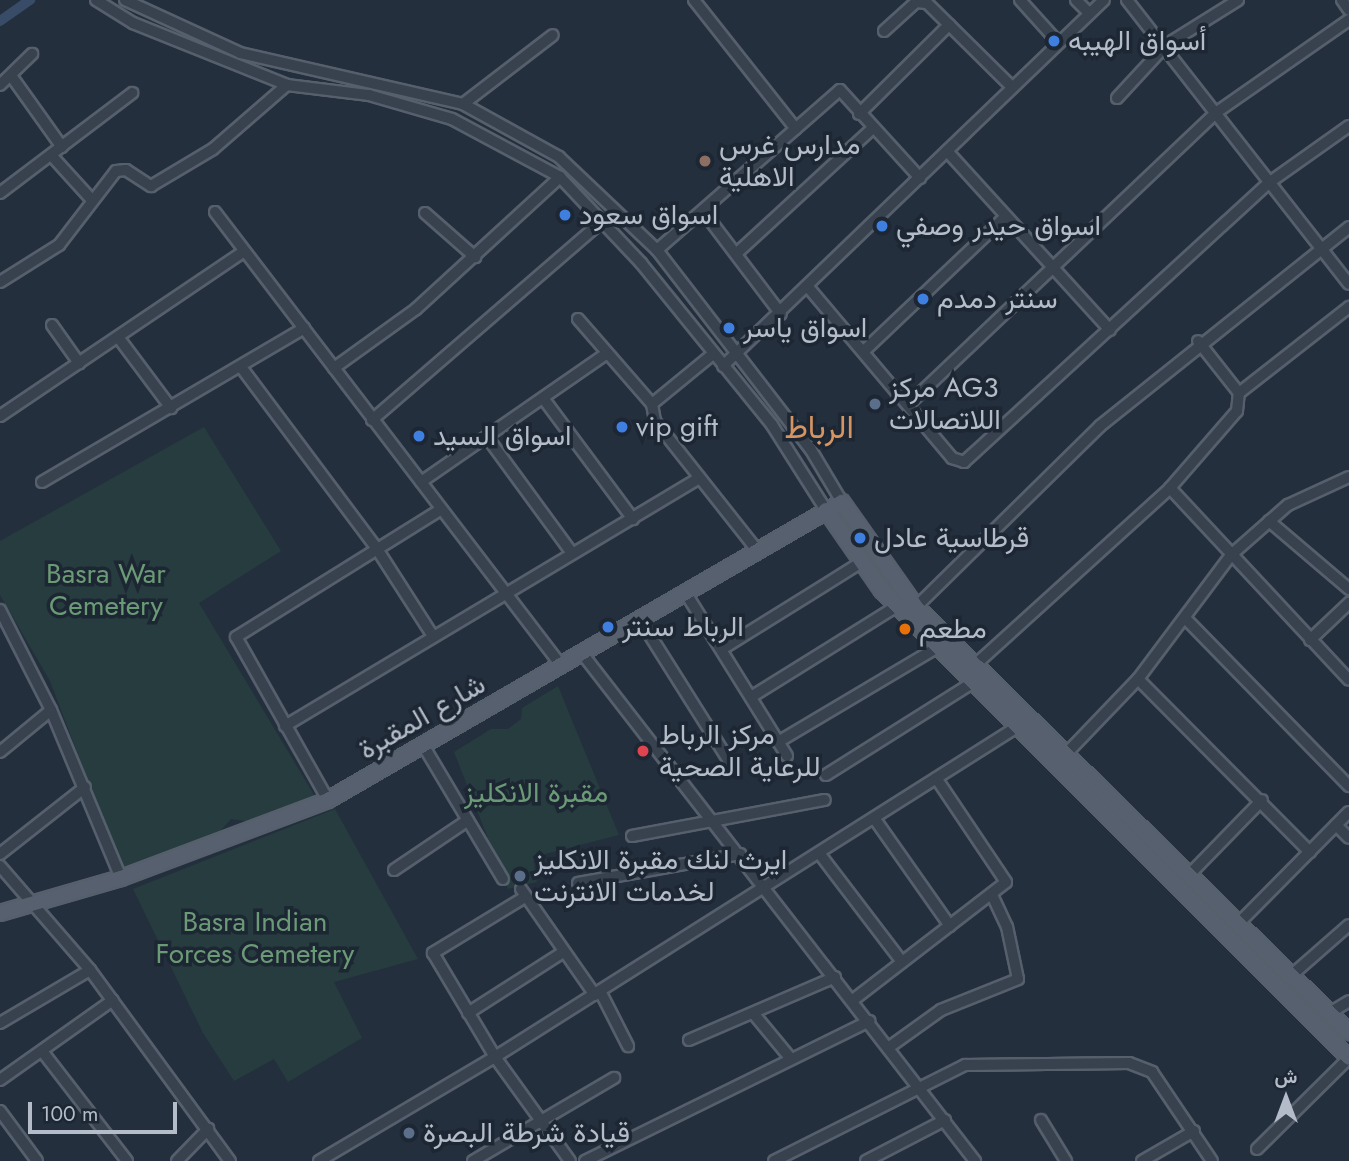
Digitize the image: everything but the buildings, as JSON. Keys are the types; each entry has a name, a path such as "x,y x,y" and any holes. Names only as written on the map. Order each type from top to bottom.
{"main road":[{"path":"842,502 916,607 1065,755 1349,1058"},
{"name":"شارع المقبرة","path":"0,913 121,878 328,800 756,549 842,502"},
{"path":"826,510 860,563 897,606 975,681 1017,727 1125,822 1190,874 1349,1032"}],"street":[{"path":"96,0 234,67 287,85 408,103 513,150 560,177 604,220 795,455 826,510"},
{"path":"125,0 240,53 463,104 524,135 593,185 657,250 738,354 842,502"},
{"path":"694,0 796,130"},
{"path":"1020,0 1058,42"},
{"path":"1076,0 1089,13"},
{"path":"723,366 781,314 1104,0"},
{"path":"1126,0 1166,46 1349,284"},
{"path":"1117,98 1166,46 1238,0"},
{"path":"1342,0 1349,10"},
{"path":"884,32 915,1 927,3 1012,87"},
{"path":"910,403 1217,113 1349,20"},
{"path":"859,114 949,25"},
{"path":"463,104 553,35"},
{"path":"234,67 240,53"},
{"path":"0,85 12,77 32,54"},
{"path":"12,77 62,147"},
{"path":"0,282 59,245 90,198 119,169 151,186 213,149 287,85"},
{"path":"657,250 840,90 920,178"},
{"path":"0,193 132,93"},
{"path":"808,287 910,403 952,458 967,461 1270,182 1349,126"},
{"path":"737,253 873,128"},
{"path":"513,150 524,135"},
{"path":"947,151 1110,330"},
{"path":"51,155 90,198"},
{"path":"334,368 475,257 560,177"},
{"path":"703,211 781,314"},
{"path":"215,212 243,253 304,328 503,593 560,664"},
{"path":"425,213 475,257"},
{"path":"865,350 1005,217"},
{"path":"373,420 604,220"},
{"path":"916,607 1080,445 1198,341 1349,227"},
{"path":"0,416 243,253"},
{"path":"975,665 1170,488 1231,419 1239,393 1349,307"},
{"path":"578,318 652,404 655,421 756,549"},
{"path":"52,325 79,363"},
{"path":"42,482 242,367 304,328"},
{"path":"118,337 171,408"},
{"path":"1198,341 1239,393"},
{"path":"421,482 607,354"},
{"path":"652,404 713,354"},
{"path":"242,367 377,549 431,633"},
{"path":"543,398 634,519"},
{"path":"487,437 572,553"},
{"path":"1065,755 1138,679 1231,555 1269,521 1349,477"},
{"path":"285,726 431,633 634,519 700,478"},
{"path":"1170,488 1349,680"},
{"path":"328,800 236,637 440,510"},
{"path":"1269,521 1349,589"},
{"path":"722,649 860,563"},
{"path":"685,592 787,756"},
{"path":"1310,640 1349,603"},
{"path":"751,697 897,606"},
{"path":"0,610 51,709 121,878"},
{"path":"639,618 729,761"},
{"path":"1185,618 1349,786"},
{"path":"778,742 940,646"},
{"path":"581,652 975,1161"},
{"path":"1138,679 1262,800 1310,852"},
{"path":"827,775 975,681"},
{"path":"1,748 51,709"},
{"path":"318,1161 495,1057 1017,727"},
{"path":"423,745 503,879"},
{"path":"853,1000 992,895 1004,876 936,778"},
{"path":"0,854 85,787"},
{"path":"632,836 825,800"},
{"path":"1190,874 1262,800"},
{"path":"1239,923 1349,811"},
{"path":"874,818 950,926"},
{"path":"394,870 468,820"},
{"path":"1336,825 1349,838"},
{"path":"819,853 902,962"},
{"path":"578,884 740,854"},
{"path":"0,866 36,903 90,970 230,1161"},
{"path":"570,1161 495,1057 435,959 436,947 523,893 562,953 597,993 628,1046"},
{"path":"888,1048 941,1010 1018,979 1007,927 992,895"},
{"path":"1293,974 1349,925"},
{"path":"468,1013 562,953"},
{"path":"0,1023 90,970"},
{"path":"689,1040 835,977"},
{"path":"0,1080 113,1000"},
{"path":"1331,1012 1349,1001"},
{"path":"754,1013 791,1059"},
{"path":"585,1161 869,1021"},
{"path":"42,1051 127,1161"},
{"path":"1257,1149 1349,1058"},
{"path":"774,1161 965,1065 1138,1064 1152,1072 1212,1161"},
{"path":"473,1161 614,1078"},
{"path":"0,1111 37,1161"},
{"path":"866,1161 945,1120"},
{"path":"1041,1120 1060,1159"},
{"path":"177,1161 208,1129"},
{"path":"1142,1161 1194,1131"}],"green space":[{"name":"Basra War Cemetery","path":"204,427 281,551 199,603 316,798 252,822 231,819 213,839 122,871 50,681 0,595 0,541"},
{"name":"مقبرة الانكليز","path":"558,686 619,835 533,857 537,882 508,889 454,752 491,729 508,729 521,719 522,708"},
{"name":"Basra Indian Forces Cemetery","path":"335,809 418,959 334,982 362,1038 288,1082 274,1059 234,1081 203,1033 133,889"}],"waterway":[{"path":"0,21 30,0"}],"place":[{"name":"أسواق الهيبه","path":"1054,41"},
{"name":"مدارس غرس الاهلية","path":"705,161"},
{"name":"اسواق سعود","path":"565,215"},
{"name":"اسواق حيدر وصفي","path":"882,226"},
{"name":"سنتر دمدم","path":"923,299"},
{"name":"اسواق ياسر","path":"729,328"},
{"name":"مركز AG3 اللاتصالات","path":"875,404"},
{"name":"vip gift","path":"622,427"},
{"name":"اسواق السيد","path":"419,436"},
{"name":"قرطاسية عادل","path":"860,538"},
{"name":"الرباط سنتر","path":"608,627"},
{"name":"مطعم","path":"905,629"},
{"name":"مركز الرباط للرعاية الصحية","path":"643,751"},
{"name":"ايرث لنك مقبرة الانكليز لخدمات الانترنت","path":"520,876"},
{"name":"قيادة شرطة البصرة","path":"409,1133"}],"district":[{"name":"الرباط","path":"819,427"}]}
